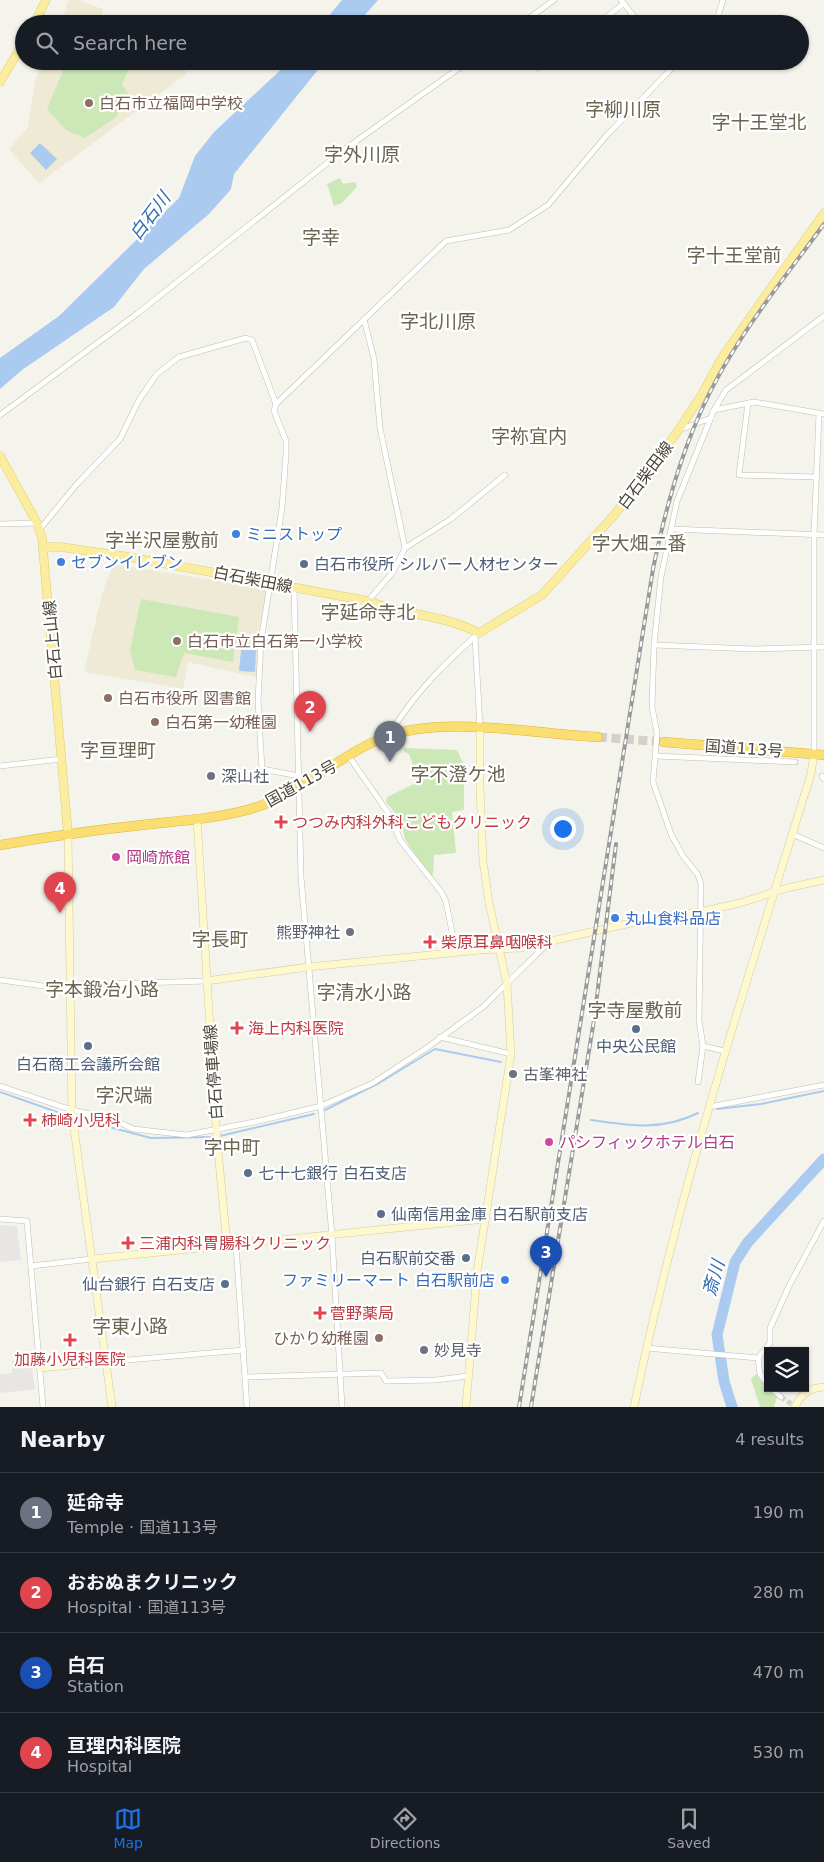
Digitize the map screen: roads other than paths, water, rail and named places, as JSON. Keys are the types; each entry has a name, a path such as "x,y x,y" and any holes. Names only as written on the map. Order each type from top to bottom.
{"highway":[{"name":"国道113号","path":"0,845 68,834 197,819 250,809 299,787 348,756 395,733 434,727 480,728 598,737"},
{"name":"国道113号","path":"664,742 824,755"}],"main road":[{"path":"38,15 46,0"},
{"path":"0,82 15,57"},
{"name":"白石柴田線","path":"43,547 60,547 123,556 368,601 390,610 458,624 477,635 542,595 598,535 678,431 701,396 723,356 824,213"},
{"name":"白石上山線","path":"0,456 38,526 43,547 68,834"}],"street":[{"path":"533,15 554,0"},
{"path":"718,15 723,0"},
{"path":"608,15 622,2 633,15"},
{"path":"0,415 138,313 345,150 456,70"},
{"path":"299,776 262,769 258,701 261,641 282,508 286,454 286,441 274,411 276,404 446,241 509,230 548,205 606,136 668,70"},
{"path":"698,1082 703,1046 698,1020 701,884 698,875 683,856 671,834 653,782 657,733 652,707 654,645 661,577 678,501 686,476 714,410 726,390 824,316"},
{"path":"364,319 374,359 380,428 404,548"},
{"path":"0,524 38,526 120,439 139,400 157,374 179,357 246,338 252,340 276,404"},
{"path":"634,1407 646,1348 724,1051 813,769 816,647 814,535 821,414 774,404 748,403 714,410"},
{"path":"748,403 739,475 816,477"},
{"path":"678,431 711,418"},
{"path":"368,601 393,572 404,548 451,519 505,475"},
{"path":"672,529 824,535"},
{"path":"294,587 301,877 332,1236 342,1407"},
{"path":"466,1407 477,1272 510,1054 507,984 501,949 489,903 483,861 480,806 477,635"},
{"path":"395,733 394,728 402,714 436,672 477,635"},
{"path":"654,645 754,650 824,647"},
{"path":"348,756 391,817 400,840 442,894 446,902 456,952"},
{"path":"656,756 795,762"},
{"path":"0,766 62,759"},
{"name":"白石停車場線","path":"197,819 206,981 227,1245"},
{"path":"68,834 72,1115 112,1407"},
{"path":"792,834 824,848"},
{"path":"0,980 71,988 206,981 308,967 501,949 549,942 653,918 700,912 824,880"},
{"path":"0,1086 72,1115 113,1119 133,1129 187,1135 217,1134 320,1106 373,1082 483,1007 549,942"},
{"path":"440,1037 447,1041 510,1054"},
{"path":"703,1046 724,1051"},
{"path":"709,1107 824,1085"},
{"path":"0,1219 27,1222 43,1407"},
{"path":"31,1266 485,1219"},
{"path":"764,1380 760,1374 758,1358 770,1343 770,1328 790,1284 824,1221"},
{"path":"236,1245 247,1407"},
{"path":"646,1348 699,1351 758,1358"},
{"path":"40,1368 244,1350"},
{"path":"245,1377 381,1373 386,1381 436,1380 468,1376"},
{"path":"795,1407 800,1398 811,1388 824,1386"},
{"path":"775,1392 781,1397"}],"water":[{"path":"342,0 378,0 365,15 330,15"},
{"path":"280,70 318,70 234,174 231,189 209,214 144,269 114,307 22,370 0,389 0,358 59,316 179,198 195,156 214,132"},
{"path":"40,143 57,159 46,170 30,153"},
{"path":"241,650 256,650 255,672 239,671"}],"waterway":[{"path":"325,1110 379,1083 435,1049 501,1062"},
{"path":"717,1109 761,1104 824,1091"},
{"path":"0,1092 71,1117"},
{"path":"591,1120 619,1124 659,1125 672,1123 698,1113"},
{"path":"220,1136 314,1114"},
{"path":"75,1118 151,1138 215,1137"},
{"name":"斎川","path":"732,1407 724,1381 717,1335 735,1262 748,1242 824,1159"}],"tunnel":[{"path":"598,737 664,742"},
{"path":"781,1397 796,1407"}],"railway":[{"path":"519,1407 653,569 666,514 691,434 715,383 751,323 824,224"},
{"path":"531,1407 594,1020 616,844"}],"place":[{"name":"白石市立福岡中学校","path":"89,103"},
{"name":"ミニストップ","path":"236,534"},
{"name":"セブンイレブン","path":"61,562"},
{"name":"白石市役所 シルバー人材センター","path":"304,564"},
{"name":"白石市立白石第一小学校","path":"177,641"},
{"name":"白石市役所 図書館","path":"108,698"},
{"name":"白石第一幼稚園","path":"155,722"},
{"name":"おおぬまクリニック","path":"310,732"},
{"name":"延命寺","path":"390,762"},
{"name":"深山社","path":"211,776"},
{"name":"つつみ内科外科こどもクリニック","path":"281,822"},
{"name":"岡崎旅館","path":"116,857"},
{"name":"亘理内科医院","path":"60,913"},
{"name":"丸山食料品店","path":"615,918"},
{"name":"熊野神社","path":"350,932"},
{"name":"柴原耳鼻咽喉科","path":"430,942"},
{"name":"海上内科医院","path":"237,1028"},
{"name":"中央公民館","path":"636,1029"},
{"name":"白石商工会議所会館","path":"88,1046"},
{"name":"古峯神社","path":"513,1074"},
{"name":"柿崎小児科","path":"30,1120"},
{"name":"パシフィックホテル白石","path":"549,1142"},
{"name":"七十七銀行 白石支店","path":"248,1173"},
{"name":"仙南信用金庫 白石駅前支店","path":"381,1214"},
{"name":"三浦内科胃腸科クリニック","path":"128,1243"},
{"name":"白石駅前交番","path":"466,1258"},
{"name":"白石","path":"546,1277"},
{"name":"ファミリーマート 白石駅前店","path":"505,1280"},
{"name":"仙台銀行 白石支店","path":"225,1284"},
{"name":"菅野薬局","path":"320,1313"},
{"name":"ひかり幼稚園","path":"379,1338"},
{"name":"加藤小児科医院","path":"70,1340"},
{"name":"妙見寺","path":"424,1350"}],"district":[{"name":"字柳川原","path":"623,109"},
{"name":"字十王堂北","path":"759,122"},
{"name":"字外川原","path":"362,154"},
{"name":"字幸","path":"321,237"},
{"name":"字十王堂前","path":"734,255"},
{"name":"字北川原","path":"438,321"},
{"name":"字祢宜内","path":"529,436"},
{"name":"字半沢屋敷前","path":"162,540"},
{"name":"字大畑二番","path":"639,543"},
{"name":"字延命寺北","path":"368,612"},
{"name":"字亘理町","path":"118,750"},
{"name":"字不澄ケ池","path":"458,774"},
{"name":"字長町","path":"220,939"},
{"name":"字本鍛冶小路","path":"102,989"},
{"name":"字清水小路","path":"364,992"},
{"name":"字寺屋敷前","path":"635,1010"},
{"name":"字沢端","path":"124,1095"},
{"name":"字中町","path":"232,1147"},
{"name":"字東小路","path":"130,1326"}],"water label":[{"name":"白石川","path":"150,216"}]}
